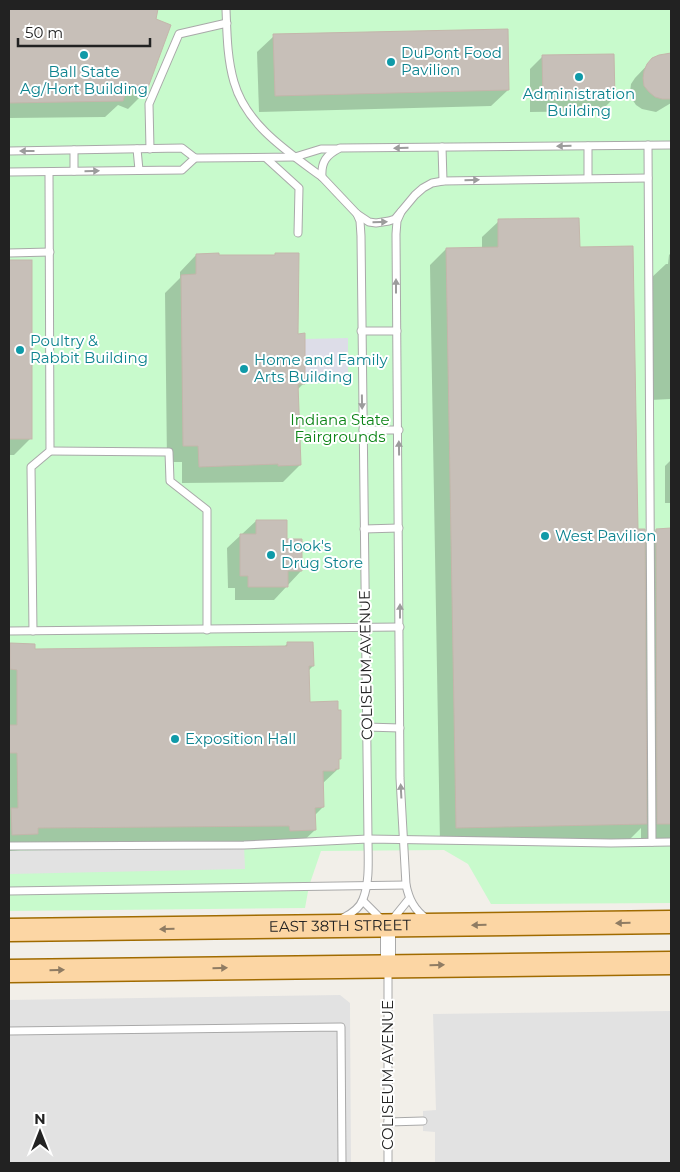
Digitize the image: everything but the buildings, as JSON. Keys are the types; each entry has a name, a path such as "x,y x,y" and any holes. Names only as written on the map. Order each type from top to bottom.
{"main road":[{"name":"EAST 38TH STREET","path":"9,930 671,922"},
{"path":"9,970 671,963"}],"street":[{"name":"COLISEUM AVENUE","path":"388,926 388,966"}],"lane":[{"path":"226,9 229,55 234,82 241,100 259,125 295,157 322,177 357,214 369,222 383,223 395,219 415,195 432,183 443,181 648,178"},
{"path":"150,149 149,104 179,34 227,23"},
{"path":"648,145 652,842"},
{"path":"9,151 182,148 194,158 266,158 295,157 321,149 340,148 671,145"},
{"path":"588,146 588,178"},
{"path":"442,147 443,181"},
{"path":"322,177 322,165 326,157 340,148"},
{"path":"137,149 139,170"},
{"path":"74,150 74,171"},
{"path":"9,172 182,170 194,158"},
{"path":"266,158 299,188 298,234"},
{"path":"49,172 50,451"},
{"path":"401,212 397,221 396,234 400,528 400,778 406,884 409,899 425,918 432,922 450,925"},
{"name":"COLISEUM AVENUE","path":"357,214 360,221 361,236 368,839 367,885 363,901"},
{"path":"9,253 50,252"},
{"path":"361,331 397,331"},
{"path":"362,430 398,430"},
{"path":"33,631 31,467 50,451 169,452 170,481 207,510 208,630"},
{"path":"364,529 400,528"},
{"path":"9,631 400,627"},
{"path":"366,727 400,728"},
{"path":"9,846 244,845 368,839 671,842"},
{"path":"9,891 406,884"},
{"path":"321,927 349,915 363,901 388,926 409,899"},
{"name":"COLISEUM AVENUE","path":"388,966 388,1163"},
{"path":"9,1031 341,1026 342,1163"},
{"path":"388,1122 423,1122"}],"green space":[{"name":"Indiana State Fairgrounds","path":"9,9 671,9 671,903 491,904 468,864 444,850 321,851 309,886 305,908 9,911"}],"shaded area":[{"path":"348,338 348,379 305,379 305,339"},
{"path":"244,845 245,869 9,874 9,851"},
{"path":"340,995 350,1003 351,1163 9,1163 9,1000"},
{"path":"671,1011 671,1163 435,1163 435,1132 423,1131 423,1111 436,1110 433,1014"}],"place":[{"name":"Ball State Ag/Hort Building","path":"84,55"},
{"name":"DuPont Food Pavilion","path":"391,62"},
{"name":"Administration Building","path":"579,77"},
{"name":"Poultry & Rabbit Building","path":"20,350"},
{"name":"Home and Family Arts Building","path":"244,369"},
{"name":"West Pavilion","path":"545,536"},
{"name":"Hook's Drug Store","path":"271,555"},
{"name":"Exposition Hall","path":"175,739"}]}
